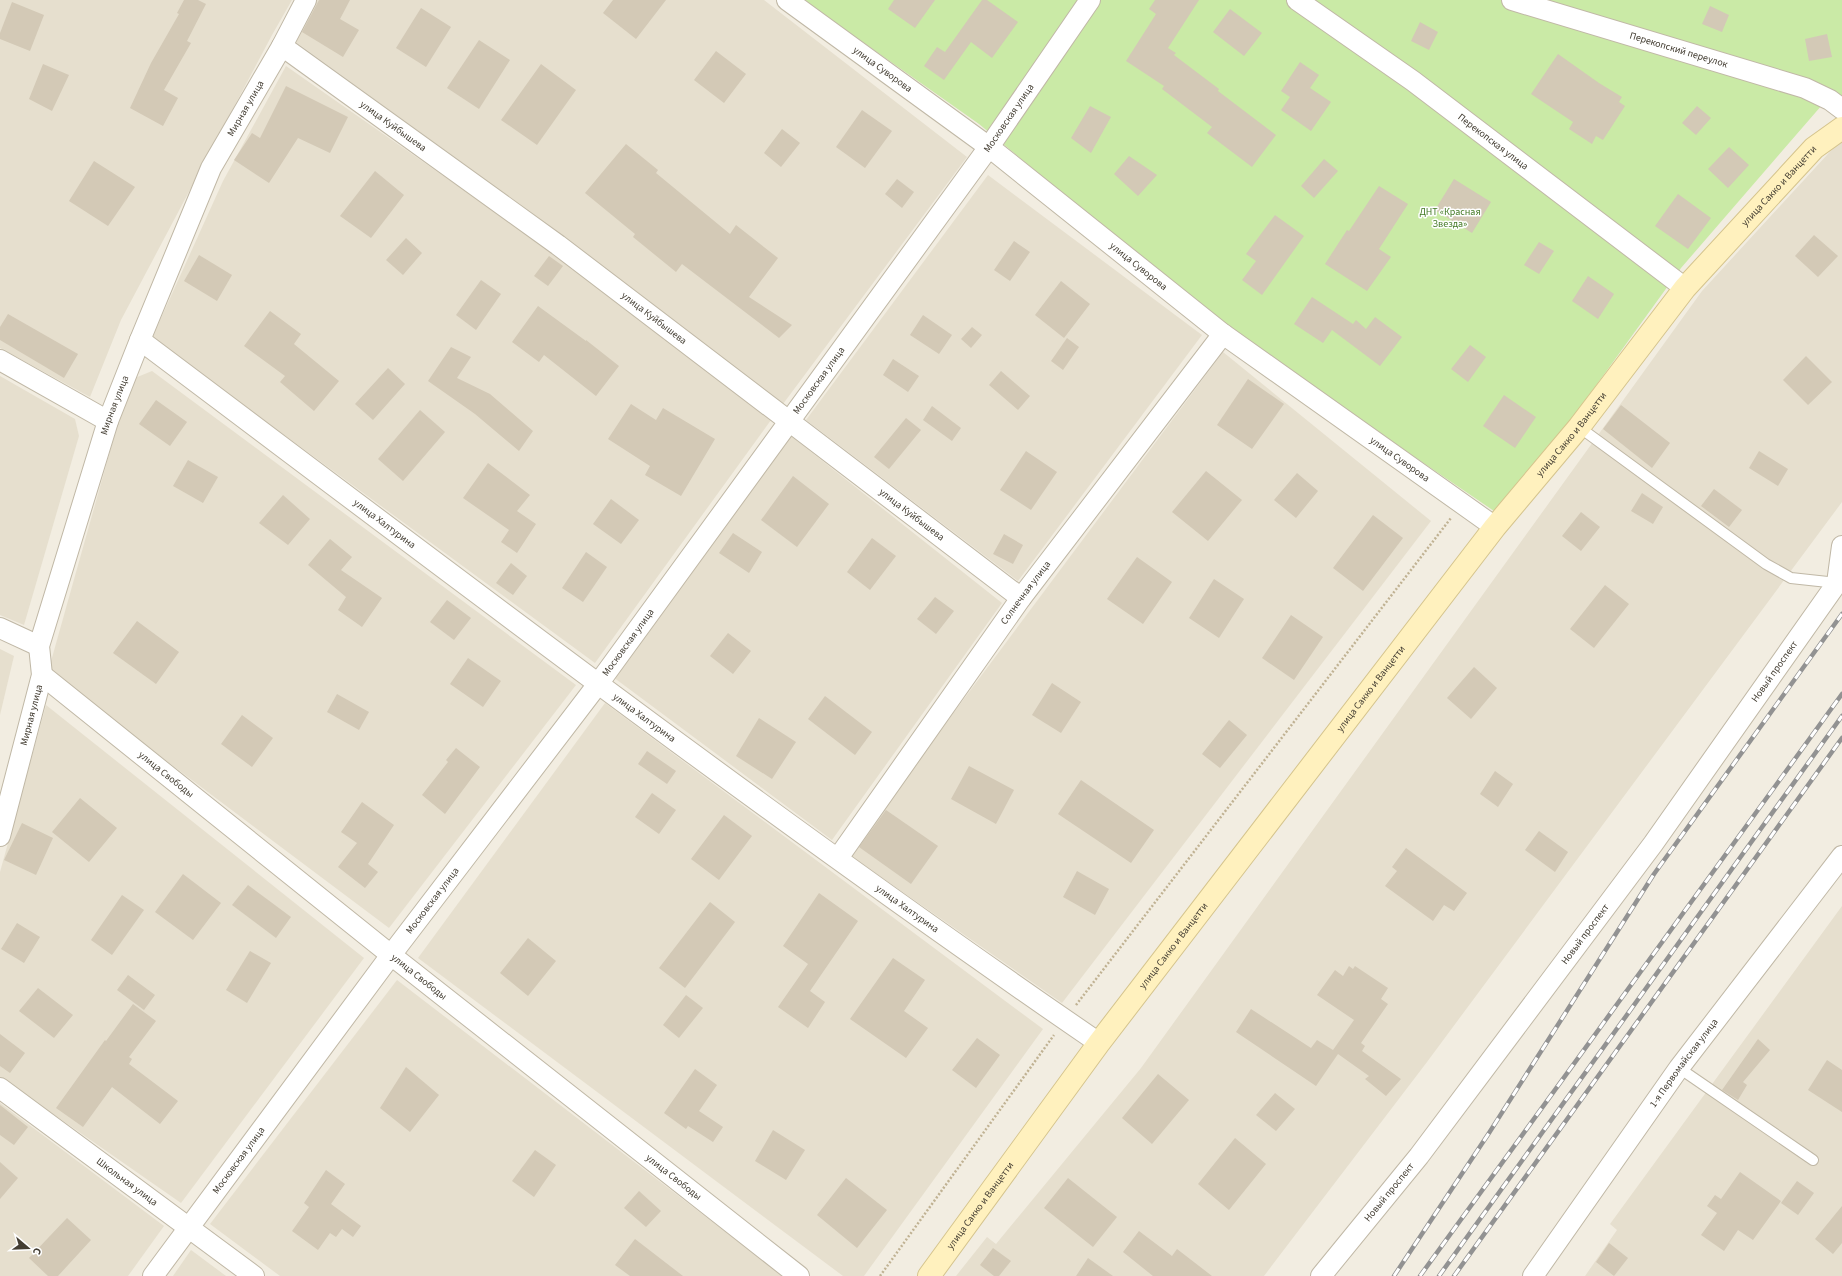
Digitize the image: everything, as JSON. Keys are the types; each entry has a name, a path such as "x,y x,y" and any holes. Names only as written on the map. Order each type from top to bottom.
{"main road":[{"name":"улица Сакко и Ванцетти","path":"929,1276 1099,1043 1495,527 1579,427 1685,288 1814,148 1842,128"}],"street":[{"name":"Мирная улица","path":"0,836 42,675 38,646 108,421 211,168 282,46 306,0"},
{"name":"улица Суворова","path":"787,0 989,147 1223,334 1495,527"},
{"name":"Московская улица","path":"153,1276 391,955 598,684 989,147 1090,0"},
{"name":"Перекопская улица","path":"1297,0 1413,81 1685,288"},
{"name":"Перекопский переулок","path":"1512,0 1805,88 1830,100 1842,109"},
{"name":"улица Куйбышева","path":"282,46 558,245 1021,598"},
{"name":"Солнечная улица","path":"838,858 1021,598 1223,334"},
{"name":"улица Халтурина","path":"140,340 598,684 838,858 1099,1043"},
{"path":"0,360 108,421"},
{"path":"1839,579 1842,546"},
{"name":"Новый проспект","path":"1321,1276 1419,1156 1653,844 1839,579"},
{"path":"0,628 38,646"},
{"name":"улица Свободы","path":"42,675 391,955 799,1276"},
{"name":"1-я Первомайская улица","path":"1533,1276 1679,1068 1842,856"},
{"name":"Школьная улица","path":"0,1088 254,1276"}],"lane":[{"path":"1579,427 1766,564 1791,578 1839,579"},
{"path":"1679,1068 1813,1160"}],"path":[{"path":"880,1276 1065,1020 1462,503"}],"shaded area":[{"path":"0,0 292,0 121,320 90,397 0,348"},
{"path":"314,0 764,0 967,157 783,404 563,236 293,40"},
{"path":"286,66 551,251 771,420 595,663 152,338 223,181"},
{"path":"1842,142 1842,502 1427,1062 1264,1276 956,1276 987,1237 996,1244 1141,1068 1702,291 1838,143"},
{"path":"988,175 1202,335 1018,581 806,420"},
{"path":"1223,352 1431,521 1062,1003 848,854"},
{"path":"152,371 576,685 389,928 48,672 130,380"},
{"path":"0,376 75,419 79,436 24,625 0,615"},
{"path":"791,436 1002,603 832,840 613,677"},
{"path":"0,649 14,656 0,715"},
{"path":"605,703 1043,1029 864,1276 843,1276 418,958"},
{"path":"46,705 364,958 181,1203 0,1077 0,872"},
{"path":"1842,906 1842,1276 1585,1276 1617,1230 1610,1224"},
{"path":"397,980 783,1276 280,1276 210,1224"},
{"path":"0,1103 164,1226 128,1276 0,1276"},
{"path":"191,1250 226,1276 173,1276"}],"green space":[{"name":"ДНТ «Красная Звезда»","path":"803,0 1842,0 1842,96 1822,105 1681,268 1571,420 1494,511 1225,328 979,124"}],"building":[{"path":"184,0 198,0 206,4 187,41 191,43 164,90 178,98 163,126 130,108 151,63 179,14 177,13"},
{"path":"319,0 350,0 340,19 359,30 343,57 302,32"},
{"path":"613,0 666,0 636,39 603,13"},
{"path":"894,0 935,0 915,28 888,9"},
{"path":"982,0 987,0 1018,22 992,58 971,42 944,80 924,66 937,47 945,52"},
{"path":"1155,0 1199,0 1168,48 1176,53 1174,55 1219,89 1218,91 1276,135 1252,167 1207,133 1212,127 1162,89 1164,86 1126,61 1156,14 1149,9"},
{"path":"12,2 44,15 30,51 0,39 0,33"},
{"path":"1710,6 1729,15 1722,32 1702,24"},
{"path":"421,8 451,27 426,67 396,48"},
{"path":"1230,9 1262,33 1244,56 1213,32"},
{"path":"1420,22 1438,32 1429,50 1411,41"},
{"path":"1827,34 1832,57 1809,61 1805,39"},
{"path":"479,40 510,60 479,109 447,88"},
{"path":"716,51 746,74 724,103 694,80"},
{"path":"1558,54 1599,83 1622,97 1619,102 1625,106 1603,140 1596,136 1592,144 1569,129 1573,122 1531,94"},
{"path":"1300,62 1319,75 1310,88 1331,102 1311,131 1281,110 1290,97 1281,91"},
{"path":"43,64 69,75 52,111 29,99"},
{"path":"541,64 576,90 537,145 501,120"},
{"path":"286,86 348,117 330,153 298,138 269,183 234,160 252,133 260,138"},
{"path":"1090,106 1111,117 1091,153 1071,138"},
{"path":"1697,106 1711,118 1696,135 1682,123"},
{"path":"862,110 892,131 865,168 836,147"},
{"path":"782,129 800,143 781,167 764,153"},
{"path":"626,144 658,170 656,173 730,234 736,225 778,258 749,297 792,325 779,338 682,264 676,272 633,237 635,234 585,193"},
{"path":"1729,147 1749,165 1728,188 1708,169"},
{"path":"1129,156 1157,175 1138,196 1114,174"},
{"path":"1324,159 1338,171 1314,198 1301,186"},
{"path":"94,161 135,187 108,226 69,201"},
{"path":"375,171 404,195 371,238 340,216"},
{"path":"897,179 914,192 902,208 885,194"},
{"path":"1454,179 1491,202 1472,233 1435,210"},
{"path":"1379,186 1408,204 1379,249 1391,257 1367,291 1325,264 1347,230 1349,231"},
{"path":"1678,194 1711,218 1688,249 1655,226"},
{"path":"1275,215 1304,236 1262,295 1242,280 1256,261 1246,254"},
{"path":"1814,235 1838,256 1818,277 1795,256"},
{"path":"406,238 422,253 403,275 386,260"},
{"path":"1014,241 1030,252 1010,281 994,270"},
{"path":"1539,242 1554,251 1539,274 1524,265"},
{"path":"199,255 232,275 217,301 184,281"},
{"path":"549,256 563,266 548,286 534,276"},
{"path":"1588,276 1614,294 1598,319 1572,301"},
{"path":"481,280 501,294 476,330 456,315"},
{"path":"1061,281 1090,304 1064,338 1035,315"},
{"path":"1312,297 1353,324 1356,320 1366,329 1375,317 1402,337 1380,366 1332,330 1323,343 1294,324"},
{"path":"538,306 586,340 619,366 596,396 544,355 539,362 512,342"},
{"path":"270,311 301,334 294,344 339,381 314,411 280,382 285,376 244,346"},
{"path":"8,314 78,354 64,378 0,340 0,327"},
{"path":"923,315 952,335 939,354 910,335"},
{"path":"972,327 982,335 971,348 961,339"},
{"path":"1067,338 1079,347 1063,370 1051,361"},
{"path":"1470,345 1486,357 1468,382 1451,369"},
{"path":"451,347 471,357 457,378 490,394 533,431 519,451 475,414 428,381"},
{"path":"1806,356 1832,382 1808,405 1783,380"},
{"path":"893,359 919,376 908,392 883,375"},
{"path":"388,368 405,384 373,420 355,404"},
{"path":"1001,371 1030,396 1018,410 989,385"},
{"path":"1248,379 1284,404 1252,449 1217,425"},
{"path":"1504,395 1536,417 1515,448 1483,426"},
{"path":"156,400 187,422 170,446 139,424"},
{"path":"631,404 656,420 663,408 715,439 681,496 645,475 650,466 608,439"},
{"path":"1621,405 1670,443 1652,468 1603,429"},
{"path":"932,406 961,428 952,441 923,420"},
{"path":"420,410 445,432 403,481 378,459"},
{"path":"906,418 921,430 889,469 874,457"},
{"path":"1026,451 1057,472 1031,510 1000,490"},
{"path":"1759,451 1788,469 1778,486 1749,468"},
{"path":"188,460 218,477 203,503 173,486"},
{"path":"488,463 530,495 517,511 536,524 517,553 501,542 509,530 463,498"},
{"path":"1206,471 1242,500 1208,541 1172,512"},
{"path":"1297,473 1318,491 1296,518 1274,500"},
{"path":"793,476 829,504 797,547 761,520"},
{"path":"1714,489 1742,510 1729,527 1701,506"},
{"path":"1642,493 1663,507 1653,524 1631,511"},
{"path":"283,495 310,519 288,545 259,523"},
{"path":"611,499 639,520 621,544 593,524"},
{"path":"1581,512 1600,527 1581,551 1562,536"},
{"path":"1373,515 1403,538 1363,591 1333,568"},
{"path":"733,533 762,552 749,573 719,553"},
{"path":"1004,534 1023,545 1013,564 993,554"},
{"path":"872,538 896,556 870,590 847,572"},
{"path":"330,539 352,557 341,570 382,598 362,627 338,610 346,597 308,565"},
{"path":"586,552 607,567 583,602 562,588"},
{"path":"1137,557 1172,582 1143,624 1107,599"},
{"path":"511,563 527,576 513,595 496,583"},
{"path":"1214,579 1244,599 1219,638 1189,618"},
{"path":"1605,585 1629,604 1594,648 1570,629"},
{"path":"935,597 954,611 936,634 917,619"},
{"path":"447,600 471,618 454,640 430,622"},
{"path":"1291,615 1323,637 1294,680 1262,658"},
{"path":"137,621 179,652 156,684 113,653"},
{"path":"728,633 751,651 733,674 710,656"},
{"path":"468,658 501,681 483,707 450,684"},
{"path":"1474,667 1497,688 1471,719 1447,698"},
{"path":"1052,683 1081,702 1061,733 1032,715"},
{"path":"337,694 369,712 359,730 327,712"},
{"path":"825,696 872,732 855,755 808,719"},
{"path":"242,715 273,738 252,767 221,744"},
{"path":"759,718 796,742 772,779 736,756"},
{"path":"1229,720 1247,735 1220,768 1202,754"},
{"path":"456,748 480,767 445,814 422,795 448,762 446,760"},
{"path":"647,751 676,771 667,784 638,764"},
{"path":"969,766 1014,790 996,824 951,799"},
{"path":"1495,771 1513,784 1498,807 1480,794"},
{"path":"1081,780 1154,830 1131,863 1058,814"},
{"path":"652,793 676,810 659,834 635,817"},
{"path":"80,798 117,828 89,862 52,832"},
{"path":"362,802 394,825 368,864 378,872 365,888 338,867 357,843 341,832"},
{"path":"886,810 938,846 911,884 859,847"},
{"path":"724,815 752,836 719,880 691,859"},
{"path":"22,823 53,838 36,875 4,860"},
{"path":"1539,831 1568,852 1555,872 1525,850"},
{"path":"1406,848 1467,893 1454,911 1444,905 1433,921 1385,886 1397,871 1392,867"},
{"path":"1077,871 1109,889 1095,915 1063,897"},
{"path":"183,874 221,903 193,940 155,912"},
{"path":"248,885 291,917 276,938 232,905"},
{"path":"819,893 858,921 810,991 825,1002 808,1028 778,1007 808,964 783,946"},
{"path":"122,895 144,910 112,955 91,940"},
{"path":"710,902 735,922 685,988 659,968"},
{"path":"17,923 40,937 24,963 1,949"},
{"path":"528,938 556,961 528,996 500,973"},
{"path":"250,951 271,963 247,1003 226,990"},
{"path":"893,958 925,980 904,1011 928,1028 906,1058 850,1019"},
{"path":"1349,966 1353,969 1355,966 1388,988 1381,999 1388,1004 1361,1043 1365,1046 1362,1051 1401,1079 1386,1096 1365,1079 1369,1076 1338,1054 1316,1086 1236,1032 1251,1009 1311,1048 1317,1040 1333,1050 1354,1020 1317,995 1335,970 1343,976"},
{"path":"128,975 155,995 144,1010 117,990"},
{"path":"38,988 73,1015 54,1038 19,1011"},
{"path":"686,995 703,1008 679,1038 663,1025"},
{"path":"133,1004 156,1021 129,1057 132,1059 129,1064 178,1101 160,1124 112,1087 83,1127 56,1108"},
{"path":"0,1034 25,1053 10,1073 0,1066"},
{"path":"977,1038 1000,1055 976,1088 952,1070"},
{"path":"1758,1039 1770,1050 1743,1082 1747,1085 1738,1100 1722,1090"},
{"path":"1827,1060 1842,1070 1842,1112 1808,1090"},
{"path":"406,1067 439,1095 410,1132 380,1108"},
{"path":"695,1069 717,1085 699,1111 723,1127 713,1142 688,1126 686,1129 664,1113"},
{"path":"1158,1074 1189,1100 1152,1144 1122,1118"},
{"path":"1275,1093 1295,1109 1276,1131 1256,1115"},
{"path":"0,1105 28,1127 14,1145 0,1135"},
{"path":"773,1130 805,1150 786,1180 755,1161"},
{"path":"1235,1138 1266,1164 1229,1210 1198,1184"},
{"path":"535,1150 556,1165 534,1197 512,1181"},
{"path":"0,1162 18,1178 0,1199"},
{"path":"326,1170 345,1184 331,1204 361,1226 353,1237 342,1229 336,1237 330,1233 318,1250 292,1231 309,1207 304,1203"},
{"path":"1740,1172 1781,1201 1753,1240 1738,1230 1724,1251 1701,1235 1717,1213 1707,1206 1715,1195 1721,1199"},
{"path":"846,1178 887,1210 857,1248 817,1215"},
{"path":"1068,1178 1117,1217 1093,1247 1044,1208"},
{"path":"1797,1181 1814,1193 1798,1215 1781,1203"},
{"path":"639,1191 661,1211 646,1227 624,1208"},
{"path":"1842,1206 1842,1243 1833,1254 1815,1239"},
{"path":"67,1218 91,1240 58,1276 48,1276 29,1258"},
{"path":"1139,1231 1172,1256 1177,1249 1212,1276 1153,1276 1123,1252"},
{"path":"635,1239 683,1276 630,1276 615,1265"},
{"path":"1609,1243 1628,1258 1614,1276 1596,1262"},
{"path":"993,1248 1011,1261 999,1276 994,1276 980,1265"},
{"path":"1088,1258 1113,1276 1076,1276"}],"railway":[{"path":"1394,1276 1489,1133 1654,874 1842,614"},
{"path":"1420,1276 1842,694"},
{"path":"1439,1276 1842,716"},
{"path":"1454,1276 1842,738"}]}
